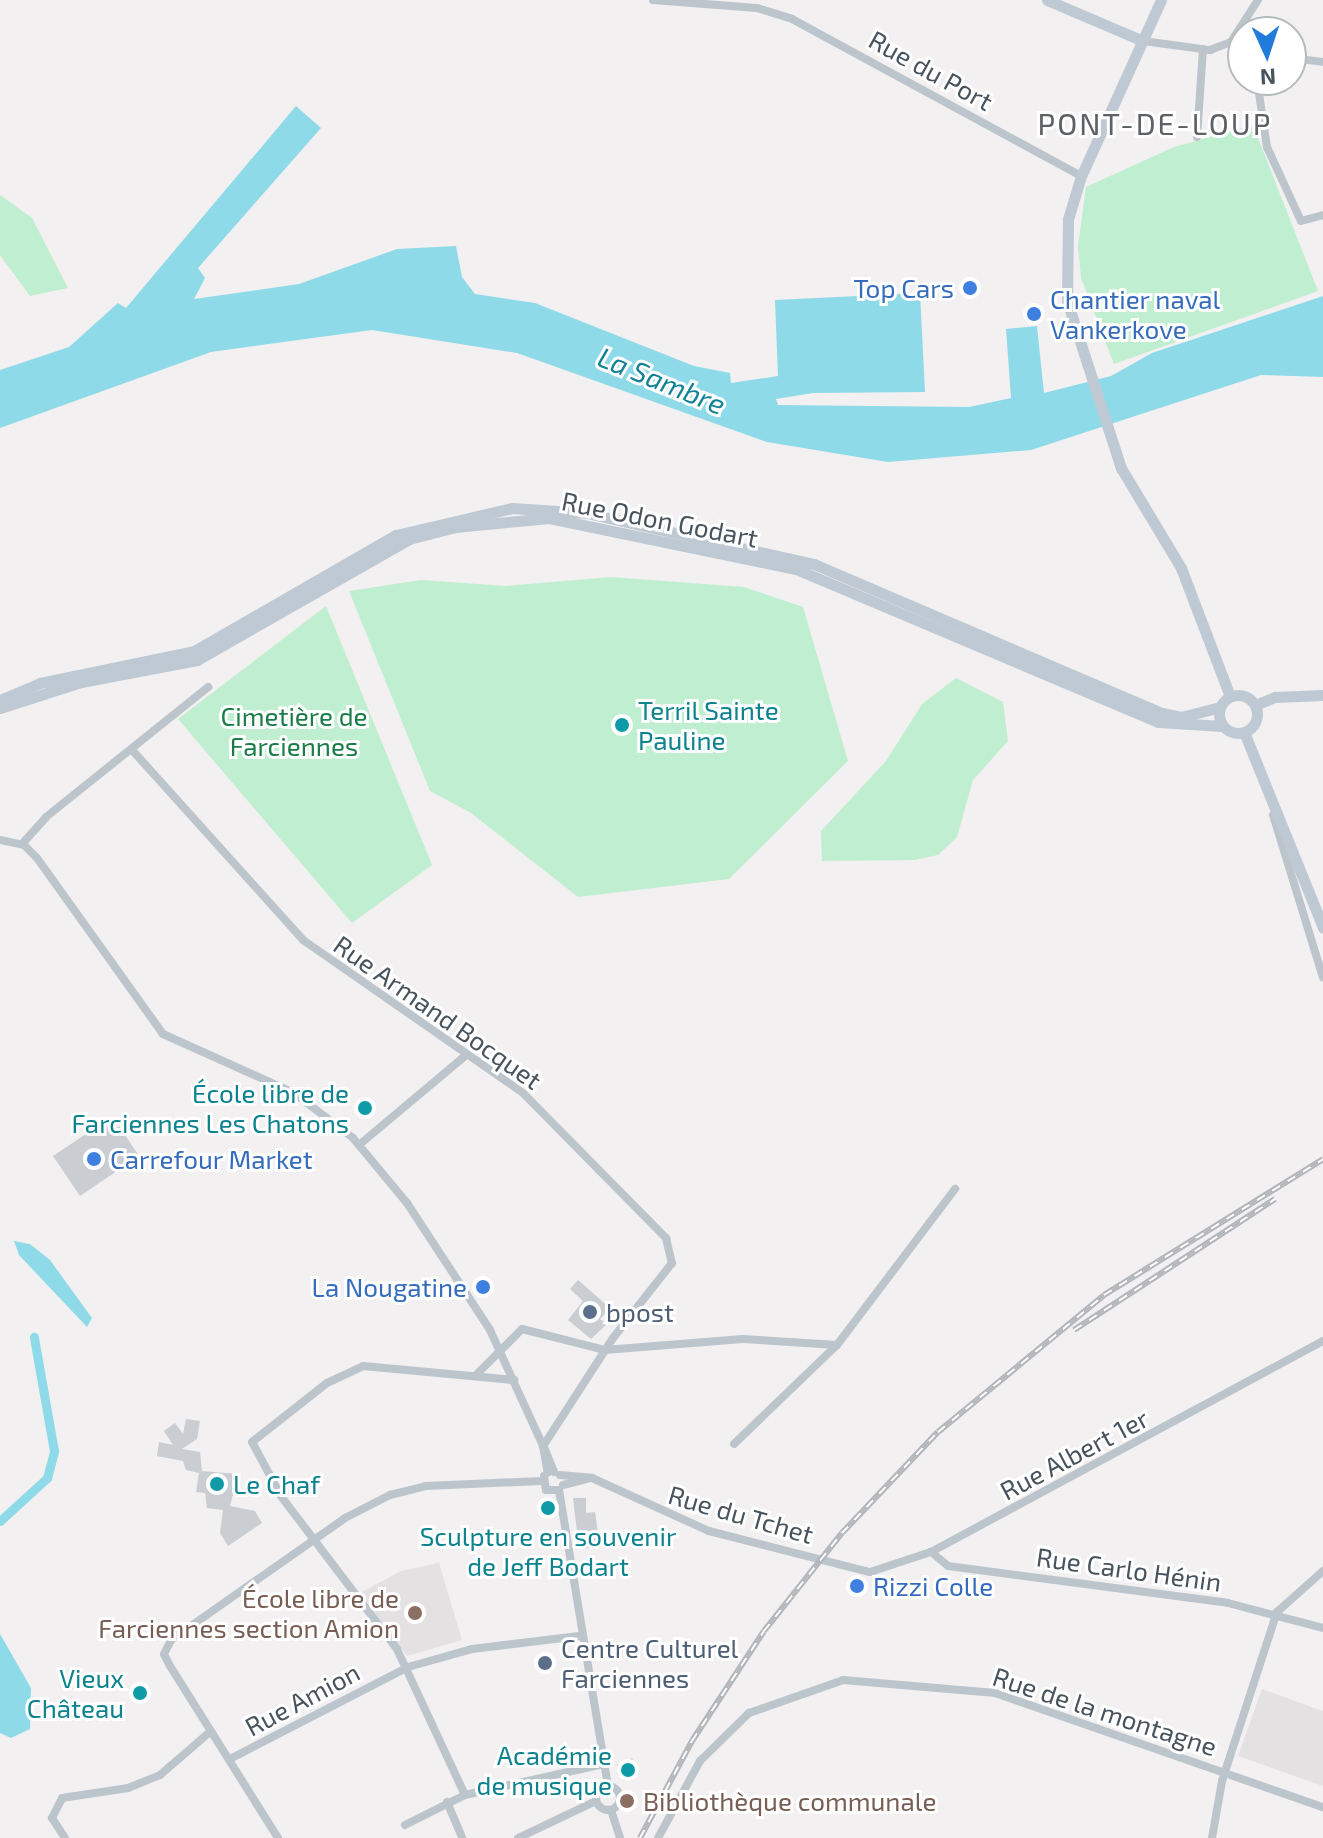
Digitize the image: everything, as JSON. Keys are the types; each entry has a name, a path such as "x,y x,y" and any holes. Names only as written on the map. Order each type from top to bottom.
{"main road":[{"path":"1047,0 1143,41"},
{"path":"1161,0 1081,176 1065,253 1067,301 1082,359 1130,487 1181,568 1230,696"},
{"name":"Rue Odon Godart","path":"0,700 40,683 194,651 396,535 472,513 512,508 587,513 814,564 1162,713 1181,717 1220,707"},
{"name":"Rue Odon Godart","path":"0,708 81,682 197,660 409,539 455,527 549,518 796,569 1158,722 1222,726"},
{"path":"1255,705 1275,697 1323,695"},
{"path":"1230,696 1247,697 1255,705 1255,723 1244,732"},
{"path":"1230,696 1220,707 1222,726 1244,732"},
{"path":"1244,732 1271,808 1323,928"}],"street":[{"path":"653,0 758,4"},
{"name":"Rue du Port","path":"758,4 880,64 1081,176"},
{"path":"1143,41 1203,49 1227,43"},
{"path":"1197,137 1203,49"},
{"path":"1259,96 1267,147 1301,221 1323,215"},
{"path":"22,844 46,817 133,751 208,687"},
{"name":"Rue Armand Bocquet","path":"133,751 303,940 464,1057 523,1093 666,1238 672,1263 605,1350 543,1446"},
{"path":"1271,808 1323,978"},
{"path":"0,840 22,844 163,1034 294,1093 359,1145 407,1203 499,1349 543,1446 554,1479 579,1636 608,1786 620,1795 611,1810"},
{"path":"359,1145 464,1057"},
{"path":"734,1444 837,1345 955,1189"},
{"path":"474,1376 488,1369 511,1335 534,1328 605,1350 743,1339 837,1345"},
{"name":"Rue Albert 1er","path":"835,1568 870,1572 931,1552 1323,1341"},
{"path":"465,1795 408,1667 281,1496 252,1442 327,1383 363,1366 514,1380"},
{"name":"Rue du Tchet","path":"211,1731 164,1654 171,1640 316,1540 406,1490 592,1478 679,1520 808,1551 835,1568"},
{"name":"Rue Carlo Hénin","path":"931,1552 948,1566 1277,1612 1323,1628"},
{"path":"1212,1838 1227,1772 1277,1612 1323,1571"},
{"name":"Rue Amion","path":"230,1759 408,1667 472,1649 579,1636"},
{"name":"Rue de la montagne","path":"658,1838 700,1761 749,1713 843,1680 995,1693 1323,1807"},
{"path":"65,1838 52,1818 62,1798 128,1788 160,1775 211,1731 278,1838"},
{"path":"405,1825 465,1795 604,1764"},
{"path":"518,1838 596,1801 608,1786"},
{"path":"596,1801 611,1810 620,1838"},
{"path":"447,1802 462,1838"}],"shaded area":[{"name":"École libre de Farciennes section Amion","path":"439,1563 462,1640 407,1656 360,1593 401,1571"},
{"path":"1262,1689 1323,1711 1323,1786 1238,1756"}],"green space":[{"path":"1253,125 1318,291 1114,364 1081,278 1078,246 1086,187 1174,147"},
{"path":"0,195 32,218 68,288 30,296 0,255"},
{"name":"Terril Sainte Pauline","path":"611,577 744,587 803,607 848,761 729,879 578,897 471,813 430,791 349,591 421,580 506,586"},
{"name":"Cimetière de Farciennes","path":"326,606 432,865 352,923 178,719"},
{"path":"956,678 1003,702 1008,741 973,780 957,837 938,855 915,860 822,861 821,831 886,761 922,704"}],"water":[{"name":"La Sambre","path":"296,106 321,128 198,268 205,278 194,299 299,284 397,249 456,246 462,277 475,294 535,303 694,366 730,373 731,383 778,376 775,300 920,293 925,392 813,393 776,399 778,405 969,407 1011,398 1006,329 1037,326 1044,393 1111,376 1152,353 1323,296 1323,377 1261,375 1031,450 888,462 767,442 517,353 372,330 211,352 0,428 0,370 69,347 118,303 126,308"},
{"path":"14,1241 30,1244 50,1260 92,1318 87,1327 19,1255"},
{"path":"0,1634 31,1688 30,1729 11,1738 0,1733"}],"building":[{"name":"Carrefour Market","path":"107,1120 114,1130 119,1126 139,1156 80,1196 53,1156"},
{"name":"bpost","path":"578,1280 610,1308 600,1319 607,1324 591,1339 568,1320 583,1301 570,1289"},
{"name":"Le Chaf","path":"186,1419 200,1421 197,1439 182,1449 200,1452 202,1471 238,1474 230,1506 255,1511 262,1523 228,1546 220,1533 223,1510 207,1508 205,1493 196,1492 199,1473 186,1470 183,1461 157,1456 159,1442 173,1445 164,1431 175,1423 183,1434"},
{"path":"573,1498 586,1498 586,1513 595,1512 600,1547 579,1549"},
{"name":"Académie de musique","path":"632,1758 639,1774 623,1780 616,1765"}],"waterway":[{"path":"0,1521 47,1478 54,1451 34,1337"}],"railway":[{"path":"640,1838 692,1741 764,1631 842,1533 938,1432 1104,1295 1323,1159"},
{"path":"1074,1330 1275,1199"}],"place":[{"name":"Top Cars","path":"970,288"},
{"name":"Chantier naval Vankerkove","path":"1034,314"},
{"name":"Terril Sainte Pauline","path":"622,725"},
{"name":"École libre de Farciennes Les Chatons","path":"365,1108"},
{"name":"Carrefour Market","path":"94,1159"},
{"name":"La Nougatine","path":"483,1287"},
{"name":"bpost","path":"590,1312"},
{"name":"Le Chaf","path":"217,1484"},
{"name":"Sculpture en souvenir de Jeff Bodart","path":"548,1508"},
{"name":"Rizzi Colle","path":"857,1586"},
{"name":"École libre de Farciennes section Amion","path":"415,1613"},
{"name":"Centre Culturel Farciennes","path":"545,1663"},
{"name":"Vieux Château","path":"140,1693"},
{"name":"Académie de musique","path":"628,1770"},
{"name":"Bibliothèque communale","path":"627,1801"}],"district":[{"name":"PONT-DE-LOUP","path":"1155,123"}]}
